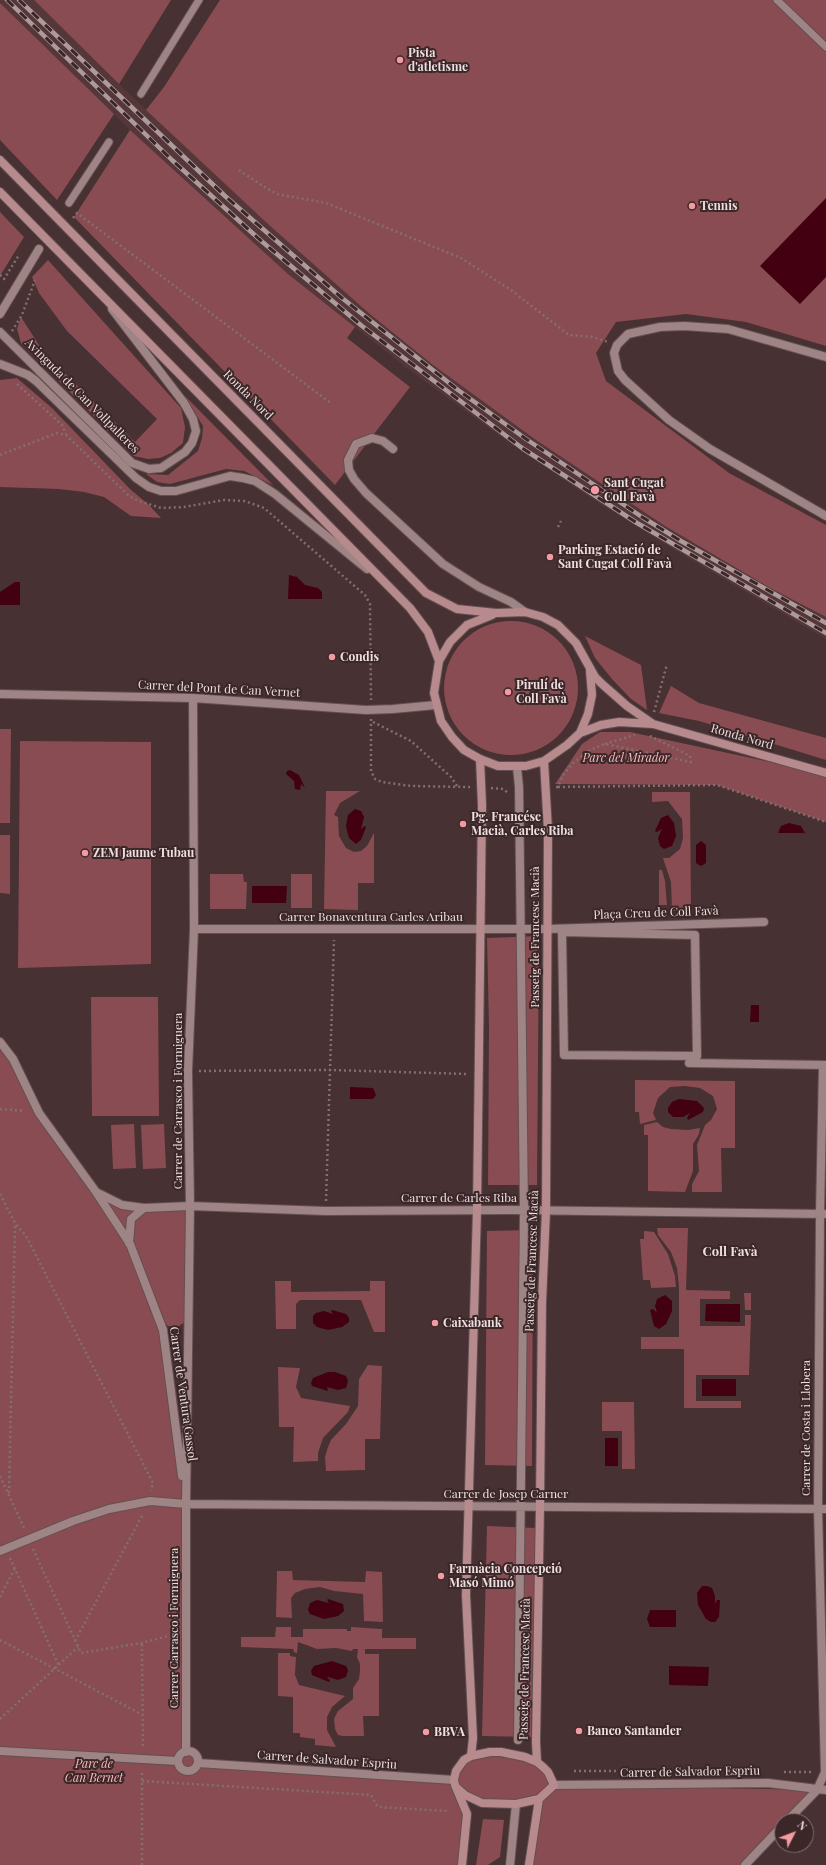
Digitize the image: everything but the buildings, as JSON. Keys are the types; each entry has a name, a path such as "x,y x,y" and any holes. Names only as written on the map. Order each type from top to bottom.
{"street":[{"name":"Ronda Nord","path":"0,160 426,593 457,609 496,614 524,612 543,617 558,625 576,642 595,677 606,689 653,724"},
{"name":"Ronda Nord","path":"0,192 422,622 434,643 439,661"},
{"path":"0,314 39,249"},
{"name":"Avinguda de Can Vollpalleres","path":"0,332 132,463 148,469 161,468 171,463 185,452 192,443 196,431 193,419 151,359 94,287"},
{"path":"826,357 728,329 704,326 660,327 637,331 628,334 617,345 614,353 618,371 625,380 669,420 710,449 826,516"},
{"name":"Ronda Nord","path":"0,364 28,375 36,381 136,478 149,487 161,491 176,491 230,476 255,482 275,494 387,585"},
{"path":"393,449 383,441 372,438 356,444 348,460 349,470 354,479 366,493 443,564 479,586 511,602 524,612"},
{"name":"Ronda Nord","path":"496,614 478,620 457,633 439,661 434,693 441,721 452,737 464,750 480,759 498,766 517,767 544,761 567,745 580,733 601,725 619,722 653,724 826,773"},
{"name":"Ronda Nord","path":"580,733 590,705 592,687 589,666"},
{"name":"Carrer del Pont de Can Vernet","path":"0,694 193,698 372,710 436,705"},
{"name":"Carrer de Carrasco i Formiguera","path":"186,1504 190,1206 188,1071 194,929 193,698"},
{"path":"471,1756 473,1738 466,1595 477,1210 482,788 480,759"},
{"name":"Passeig de Francesc Macià","path":"537,1762 536,1736 542,1302 546,1211 548,929 548,830 544,761"},
{"name":"Passeig de Francesc Macià","path":"517,767 519,787 524,1210 518,1740"},
{"name":"Plaça Creu de Coll Favà","path":"548,929 764,922"},
{"name":"Carrer Bonaventura Carles Aribau","path":"194,929 548,929"},
{"path":"562,932 695,936 697,1056 564,1055 562,932"},
{"name":"Carrer de Ventura Gassol","path":"0,1042 13,1059 39,1113 96,1192 130,1244 163,1330 186,1504"},
{"path":"689,1062 825,1066"},
{"name":"Carrer de Costa i Llobera","path":"817,1790 825,1772 822,1509 825,1066"},
{"name":"Carrer de Carles Riba","path":"96,1192 122,1205 144,1208 190,1206 325,1211 524,1210 823,1214"},
{"name":"Carrer de Ventura Gassol","path":"130,1244 131,1219 144,1208"},
{"name":"Carrer de Josep Carner","path":"0,1551 73,1521 109,1509 150,1501 186,1504 468,1505 822,1509"},
{"name":"Carrer Carrasco i Formiguera","path":"186,1504 186,1752"},
{"path":"0,1751 178,1761"},
{"path":"186,1752 195,1754 198,1763 192,1770 185,1771 180,1767 178,1761 180,1755 186,1752"},
{"path":"456,1784 465,1794 482,1803 516,1804 539,1799 554,1785 548,1772 537,1762 501,1752 490,1752 471,1756 459,1766 456,1784 467,1814 462,1865"},
{"name":"Carrer de Salvador Espriu","path":"198,1763 456,1784"},
{"name":"Carrer de Salvador Espriu","path":"554,1785 768,1783 826,1790"},
{"path":"795,1813 817,1790"},
{"path":"529,1865 539,1799"},
{"path":"510,1865 516,1804"},
{"path":"745,1865 774,1834"}],"lane":[{"path":"141,94 199,0"},
{"path":"777,0 826,47"},
{"path":"69,203 109,142"}],"path":[{"path":"238,170 278,194 333,206 460,258 511,290 569,334 592,337 617,345"},
{"path":"72,220 77,213 332,404"},
{"path":"0,275 4,279 20,255"},
{"path":"8,339 22,315 36,277"},
{"path":"12,380 62,425 66,435 129,496 161,508 184,507 224,500 245,501 264,508 365,595 370,604 372,710 371,771 375,779 382,782 411,786 491,788"},
{"path":"0,456 57,433 66,435"},
{"path":"558,527 561,522"},
{"path":"653,714 667,664"},
{"path":"371,721 411,741 451,778 457,786"},
{"path":"558,787 563,775 574,763 590,750 637,734"},
{"path":"605,744 691,762 690,756 648,736 642,735"},
{"path":"545,787 717,786 826,822"},
{"path":"325,1211 335,930"},
{"path":"188,1071 331,1070 478,1074"},
{"path":"0,1109 39,1113"},
{"path":"0,1194 15,1223 26,1236 153,1483 150,1501 75,1641"},
{"path":"8,1495 15,1223"},
{"path":"0,1476 81,1653 142,1643 186,1632"},
{"path":"9,1555 59,1666"},
{"path":"0,1597 15,1567"},
{"path":"0,1640 143,1715"},
{"path":"142,1643 142,1865"},
{"path":"0,1719 56,1669 78,1647"},
{"path":"142,1781 371,1795 378,1807 448,1811"}],"shaded area":[{"path":"0,0 34,0 119,84 269,225 371,315 433,365 536,440 665,526 770,588 826,617 826,639 678,552 591,498 504,439 404,366 288,274 130,130 0,3"},
{"path":"826,198 826,277 800,304 760,266"},
{"path":"289,575 297,577 305,585 318,588 322,592 322,599 288,599"},
{"path":"15,582 20,582 20,605 0,605 0,592"},
{"path":"290,770 299,775 305,788 301,784 300,790 295,789 294,781 286,774 287,771"},
{"path":"355,809 361,811 364,817 361,829 365,826 366,827 361,840 356,844 349,838 346,826 348,815"},
{"path":"668,815 674,823 676,836 672,846 664,849 660,846 658,838 662,829 657,832 655,831 661,818"},
{"path":"789,823 801,826 805,833 778,833 781,826"},
{"path":"701,841 706,845 706,863 701,866 696,863 696,845"},
{"path":"252,886 287,886 286,903 252,903"},
{"path":"751,1005 759,1005 759,1022 750,1022"},
{"path":"350,1087 373,1088 376,1095 373,1099 350,1099"},
{"path":"679,1099 697,1101 704,1108 703,1112 688,1120 687,1118 690,1113 683,1117 673,1117 668,1112 668,1108 672,1102"},
{"path":"665,1295 672,1301 672,1311 666,1324 659,1329 654,1326 650,1310 653,1309 657,1313 655,1306 657,1299"},
{"path":"706,1304 740,1304 740,1322 705,1321"},
{"path":"324,1311 333,1314 331,1311 346,1314 349,1318 349,1322 342,1327 328,1330 317,1327 313,1323 313,1316 316,1313"},
{"path":"328,1372 335,1372 346,1376 348,1381 346,1388 338,1390 327,1387 328,1391 312,1386 311,1383 313,1378"},
{"path":"702,1379 736,1379 736,1396 702,1396"},
{"path":"605,1438 618,1438 618,1466 605,1466"},
{"path":"702,1586 712,1588 715,1596 715,1604 717,1600 720,1600 719,1617 715,1622 711,1622 706,1619 698,1605 697,1593"},
{"path":"328,1599 343,1604 344,1611 338,1616 324,1619 310,1614 308,1610 310,1603 317,1600 329,1603 327,1600"},
{"path":"650,1610 676,1610 676,1627 650,1627 647,1619"},
{"path":"332,1661 346,1666 348,1670 346,1677 338,1680 328,1677 327,1678 330,1680 329,1682 312,1675 311,1671 314,1666"},
{"path":"669,1666 709,1667 708,1686 669,1685"}],"green space":[{"path":"34,0 171,0 119,84"},
{"path":"220,0 826,0 826,346 746,322 686,314 616,322 596,353 606,381 729,473 826,525 826,617 770,588 665,526 536,440 433,365 371,315 269,225 146,110 164,87"},
{"path":"0,3 114,114 57,200 0,140"},
{"path":"130,130 288,274 355,327 347,338 410,387 335,485 74,217"},
{"path":"0,212 24,237 0,276"},
{"path":"48,260 181,408 185,427 183,443 171,453 160,458 148,459 134,456 21,343 17,329 21,317 44,353 135,442 157,419 67,331 39,293 32,277"},
{"path":"17,378 52,408 130,489 149,505 161,518 131,516 104,497 84,492 59,489 0,487 0,380"},
{"path":"184,395 273,485 244,471 226,469 170,484 157,482 146,474 168,475 198,451 202,438 203,426"},
{"path":"504,621 518,621 537,626 559,640 573,662 577,675 577,701 573,714 559,736 537,750 518,755 504,755 485,750 463,736 449,714 444,695 444,681 449,662 463,640 485,626"},
{"path":"585,636 641,665 647,710 631,699 612,679 595,658"},
{"path":"671,686 699,703 826,738 826,760 699,721 659,713"},
{"path":"0,729 11,729 10,823 0,823"},
{"name":"Parc del Mirador","path":"600,732 630,732 826,774 826,822 717,785 555,784 582,744"},
{"name":"ZEM Jaume Tubau","path":"20,741 151,742 151,964 18,968"},
{"path":"326,791 360,791 340,803 334,815 338,817 339,836 346,848 354,852 361,851 367,846 374,833 374,883 358,883 358,910 324,909"},
{"path":"652,792 690,792 691,911 672,911 671,882 663,858 669,858 680,849 683,838 682,819 668,801 652,802"},
{"path":"0,835 10,835 10,894 0,893"},
{"path":"659,870 662,870 665,881 667,905 659,905"},
{"path":"210,874 243,874 244,882 247,882 246,909 210,909"},
{"path":"291,874 312,874 312,908 291,908"},
{"path":"539,936 537,1185 488,1185 489,1027 487,938"},
{"path":"91,997 158,997 159,1116 92,1116"},
{"name":"Parc de Can Bernet","path":"0,1045 31,1099 96,1192 122,1204 190,1206 186,1321 179,1326 168,1326 159,1318 163,1330 186,1504 186,1752 198,1763 454,1780 464,1760 490,1752 537,1762 554,1785 817,1790 795,1813 774,1813 774,1834 745,1865 529,1865 539,1799 503,1805 465,1795 467,1814 462,1865 0,1865"},
{"path":"635,1080 735,1081 735,1148 721,1148 722,1192 692,1192 692,1184 699,1171 697,1145 705,1125 711,1120 717,1109 713,1096 700,1088 685,1086 670,1087 658,1098 653,1113 656,1120 640,1124 639,1112 635,1112"},
{"path":"657,1122 663,1127 671,1129 688,1130 700,1128 699,1134 693,1144 693,1171 685,1192 648,1191 648,1135 644,1135 644,1125"},
{"path":"134,1124 136,1168 113,1169 111,1125"},
{"path":"164,1124 166,1168 143,1169 141,1125"},
{"path":"657,1228 688,1228 686,1290 730,1291 730,1299 700,1299 700,1326 745,1326 745,1315 751,1315 749,1375 696,1375 696,1401 741,1401 741,1408 684,1408 684,1349 641,1349 641,1337 679,1337 679,1287 677,1268 671,1252 658,1235"},
{"path":"533,1230 532,1466 485,1465 487,1231"},
{"path":"644,1231 654,1232 668,1254 675,1276 676,1287 651,1288 650,1280 643,1280 640,1239 644,1239"},
{"path":"275,1281 291,1281 291,1292 370,1291 370,1281 385,1281 385,1332 374,1332 361,1300 300,1300 296,1304 296,1329 276,1329"},
{"path":"744,1293 751,1293 751,1310 745,1310"},
{"path":"368,1365 382,1366 380,1439 365,1439 365,1470 326,1471 325,1457 328,1447 331,1440 346,1424 358,1406 359,1379"},
{"path":"278,1367 300,1368 296,1387 301,1398 350,1406 348,1412 323,1438 318,1453 318,1461 293,1462 294,1427 279,1427"},
{"path":"602,1402 634,1402 635,1469 622,1469 622,1431 602,1431"},
{"path":"487,1526 536,1528 531,1737 482,1736"},
{"path":"277,1571 292,1571 293,1580 365,1582 366,1571 382,1572 383,1622 364,1621 363,1594 334,1591 320,1587 305,1589 295,1593 291,1598 292,1618 276,1617"},
{"path":"276,1627 291,1627 291,1637 303,1637 303,1629 347,1629 347,1631 351,1631 351,1627 382,1629 382,1638 416,1638 416,1649 365,1649 365,1654 379,1654 379,1716 363,1716 364,1736 343,1736 338,1735 335,1729 334,1719 338,1711 353,1699 353,1688 359,1679 360,1671 360,1664 357,1657 358,1649 353,1649 352,1651 336,1648 317,1649 298,1642 297,1653 294,1652 293,1649 241,1647 241,1637 275,1637"},
{"path":"278,1653 290,1653 290,1656 296,1657 295,1675 299,1685 345,1696 332,1707 327,1717 327,1730 336,1747 315,1745 315,1739 300,1737 300,1733 293,1733 293,1697 278,1696"},
{"path":"483,1819 504,1820 500,1857 488,1865 476,1865"}],"railway":[{"path":"7,0 172,160 259,239 362,326 522,448 637,523 826,633"},
{"path":"19,0 225,196 342,298 458,390 526,439 642,517 681,541 826,623"}],"place":[{"name":"Pista d'atletisme","path":"400,60"},
{"name":"Tennis","path":"692,206"},
{"name":"Sant Cugat Coll Favà","path":"595,490"},
{"name":"Parking Estació de Sant Cugat Coll Favà","path":"550,557"},
{"name":"Condis","path":"332,657"},
{"name":"Pirulí de Coll Favà","path":"508,692"},
{"name":"Pg. Francésc Macià, Carles Riba","path":"463,824"},
{"name":"ZEM Jaume Tubau","path":"85,853"},
{"name":"Caixabank","path":"435,1323"},
{"name":"Farmàcia Concepció Masó Mimó","path":"441,1576"},
{"name":"Banco Santander","path":"579,1731"},
{"name":"BBVA","path":"426,1732"}],"district":[{"name":"Coll Favà","path":"730,1252"}]}
